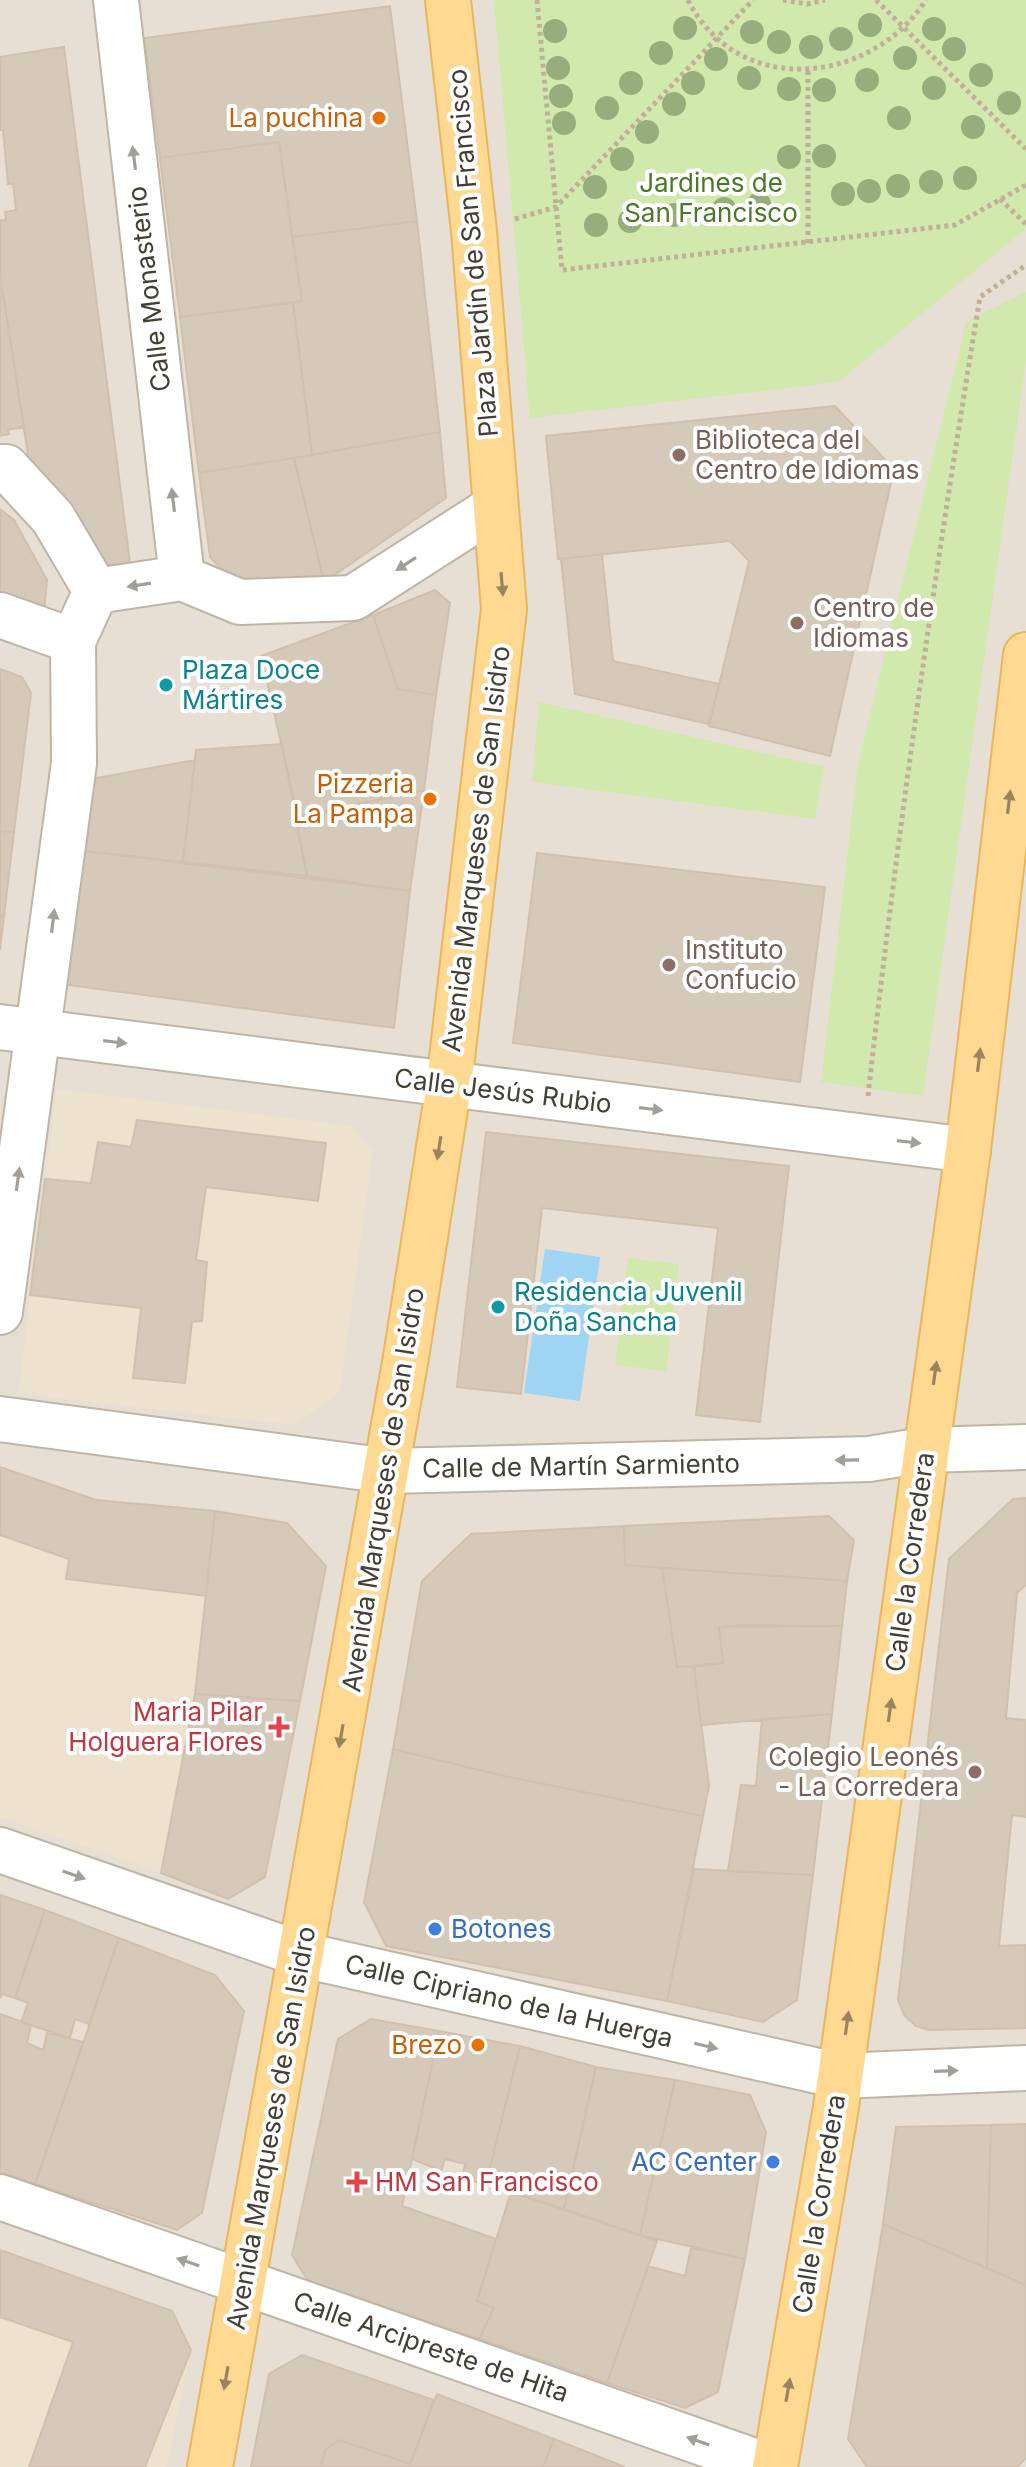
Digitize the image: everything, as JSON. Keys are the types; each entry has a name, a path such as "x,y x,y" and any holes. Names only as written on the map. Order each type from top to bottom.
{"main road":[{"name":"Plaza Jardín de San Francisco","path":"448,0 474,231 495,507"},
{"name":"Avenida Marqueses de San Isidro","path":"210,2467 388,1471 449,1084 504,609 495,507"},
{"name":"Calle la Corredera","path":"773,2467 840,2076 924,1450 968,1150 1026,655"}],"street":[{"name":"Calle Monasterio","path":"116,0 182,578"},
{"path":"0,467 6,467 53,518 96,591"},
{"path":"96,591 182,578 240,602 353,598 495,507"},
{"path":"0,1312 19,1030 74,763 73,641 96,591"},
{"path":"0,615 73,641"},
{"name":"Calle Jesús Rubio","path":"19,1030 968,1150"},
{"name":"Calle de Martín Sarmiento","path":"0,1419 388,1471 869,1459 924,1450 1026,1447"},
{"name":"Calle Cipriano de la Huerga","path":"0,1850 303,1955 840,2076 1026,2068"},
{"name":"Calle Arcipreste de Hita","path":"0,2197 773,2467"}],"path":[{"path":"537,0 562,270 955,225 1026,185"},
{"path":"688,0 718,37 760,62 808,70 861,59 906,28 926,0"},
{"path":"513,220 556,207 753,0"},
{"path":"783,0 807,4 825,0"},
{"path":"876,0 1026,149"},
{"path":"808,70 808,243"},
{"path":"1000,199 1026,224"},
{"path":"867,1100 892,878 941,533 980,297 1026,265"}],"shaded area":[{"path":"0,0 1026,0 1026,2467 0,2467"},
{"path":"57,1089 351,1126 373,1150 340,1392 295,1425 18,1394"},
{"path":"0,1467 96,1500 215,1511 195,1694 161,1873 0,1817"},
{"path":"0,2250 172,2311 191,2350 167,2467 0,2467"}],"green space":[{"name":"Jardines de San Francisco","path":"494,0 1026,0 1026,229 838,382 530,418"},
{"path":"1026,292 1026,360 923,1096 821,1082 858,763 966,322"},
{"path":"539,702 824,767 815,819 532,782"},
{"path":"628,1258 679,1264 666,1371 615,1365"}],"water":[{"path":"545,1249 600,1257 580,1401 524,1393"}],"building":[{"path":"390,6 417,221 292,237 279,142 160,158 144,38"},
{"path":"64,47 130,563 88,567 29,461 0,275 0,220 6,220 5,212 16,210 13,184 8,184 3,130 0,130 0,57"},
{"path":"279,142 302,301 180,317 160,158"},
{"path":"417,221 440,432 312,455 293,303 302,301 292,237"},
{"path":"0,275 24,427 8,430 9,434 0,436"},
{"path":"293,303 312,455 199,473 180,317"},
{"name":"Centro de Idiomas","path":"835,406 894,469 830,756 709,726 749,561 730,541 558,559 546,436"},
{"path":"440,432 446,498 324,582 294,458"},
{"path":"294,458 324,582 238,587 210,557 199,473"},
{"path":"0,509 14,520 47,580 44,612 0,605"},
{"path":"602,554 613,661 719,684 709,724 575,694 561,559"},
{"path":"435,590 450,603 436,695 398,689 373,615"},
{"path":"373,615 398,689 436,695 424,790 298,817 261,656"},
{"path":"0,669 22,677 31,693 14,832 0,831"},
{"path":"282,744 307,876 183,862 196,750"},
{"path":"195,760 183,862 76,850 82,793 97,778"},
{"path":"424,790 410,891 307,876 295,817"},
{"path":"0,831 14,832 4,916 0,915"},
{"path":"76,850 410,891 394,1028 60,984"},
{"name":"Instituto Confucio","path":"537,853 825,887 800,1082 513,1043"},
{"path":"0,915 4,916 0,950"},
{"path":"137,1120 326,1143 318,1201 206,1187 196,1260 207,1262 202,1321 192,1322 185,1383 133,1378 141,1308 30,1295 45,1179 91,1183 98,1142 131,1147"},
{"name":"Residencia Juvenil Doña Sancha","path":"486,1132 789,1166 760,1422 696,1415 718,1228 542,1208 521,1394 457,1387"},
{"path":"0,1467 96,1500 215,1511 206,1596 66,1579 69,1559 0,1535"},
{"name":"Colegio Leonés - La Corredera","path":"1026,1498 1026,1585 1017,1593 1006,1718 1026,1720 1026,1817 1012,1815 999,1946 1026,1945 1026,2028 929,2030 916,2026 904,2015 898,2000 949,1559 1013,1499"},
{"path":"215,1511 287,1523 326,1566 300,1701 195,1694"},
{"path":"829,1516 854,1540 847,1581 625,1565 624,1526"},
{"path":"624,1526 625,1565 662,1568 677,1667 694,1667 709,1786 703,1816 504,1776 393,1749 422,1581 471,1534"},
{"path":"662,1568 847,1581 842,1626 719,1627 723,1663 677,1667"},
{"path":"842,1626 832,1714 701,1725 694,1667 723,1663 719,1627"},
{"path":"195,1694 300,1701 265,1877 228,1899 161,1873"},
{"path":"832,1714 813,1875 728,1871 741,1785 756,1786 762,1719"},
{"path":"393,1749 504,1776 703,1816 667,2001 386,1946 364,1902"},
{"path":"694,1869 813,1875 797,2000 763,2022 667,2001"},
{"path":"0,1895 45,1910 15,1998 2,1994 0,1998"},
{"path":"45,1910 119,1938 89,2024 75,2019 70,2038 21,2022 28,2003 15,1998"},
{"path":"119,1938 215,1975 244,2011 202,2213 177,2230 35,2184"},
{"path":"0,2014 31,2025 27,2043 43,2050 47,2033 83,2042 35,2184 0,2172"},
{"name":"HM San Francisco","path":"371,2019 439,2031 402,2206 496,2239 477,2301 494,2308 479,2339 308,2281 292,2255 338,2039"},
{"path":"439,2031 520,2046 486,2184 462,2179 465,2164 445,2159 441,2171 412,2159"},
{"path":"520,2046 596,2067 564,2209 486,2184"},
{"path":"596,2067 675,2080 640,2235 564,2209"},
{"path":"675,2080 750,2095 766,2132 745,2259 640,2235"},
{"path":"1026,2124 1026,2285 987,2268 991,2125"},
{"path":"991,2125 987,2268 883,2224 896,2127"},
{"path":"511,2192 657,2241 607,2383 479,2339 494,2308 477,2301"},
{"path":"883,2224 1026,2285 1026,2458 1017,2467 867,2467 848,2439"},
{"path":"691,2248 745,2259 718,2392 685,2408 607,2383 648,2266 685,2276"},
{"path":"0,2250 172,2311 191,2350 145,2467 29,2467 73,2342 0,2317"},
{"path":"302,2355 434,2400 410,2464 339,2440 325,2450 321,2467 251,2467 269,2374"},
{"path":"437,2394 554,2439 543,2467 409,2467"},
{"path":"554,2439 625,2467 543,2467"},
{"path":"339,2440 410,2464 409,2467 321,2467 325,2450"}],"place":[{"name":"La puchina","path":"379,118"},
{"name":"Biblioteca del Centro de Idiomas","path":"679,455"},
{"name":"Centro de Idiomas","path":"797,623"},
{"name":"Plaza Doce Mártires","path":"166,685"},
{"name":"Pizzeria La Pampa","path":"430,799"},
{"name":"Instituto Confucio","path":"669,965"},
{"name":"Residencia Juvenil Doña Sancha","path":"498,1307"},
{"name":"Maria Pilar Holguera Flores","path":"279,1727"},
{"name":"Colegio Leonés - La Corredera","path":"975,1772"},
{"name":"Botones","path":"435,1929"},
{"name":"Brezo","path":"478,2045"},
{"name":"AC Center","path":"773,2162"},
{"name":"HM San Francisco","path":"357,2182"}]}
